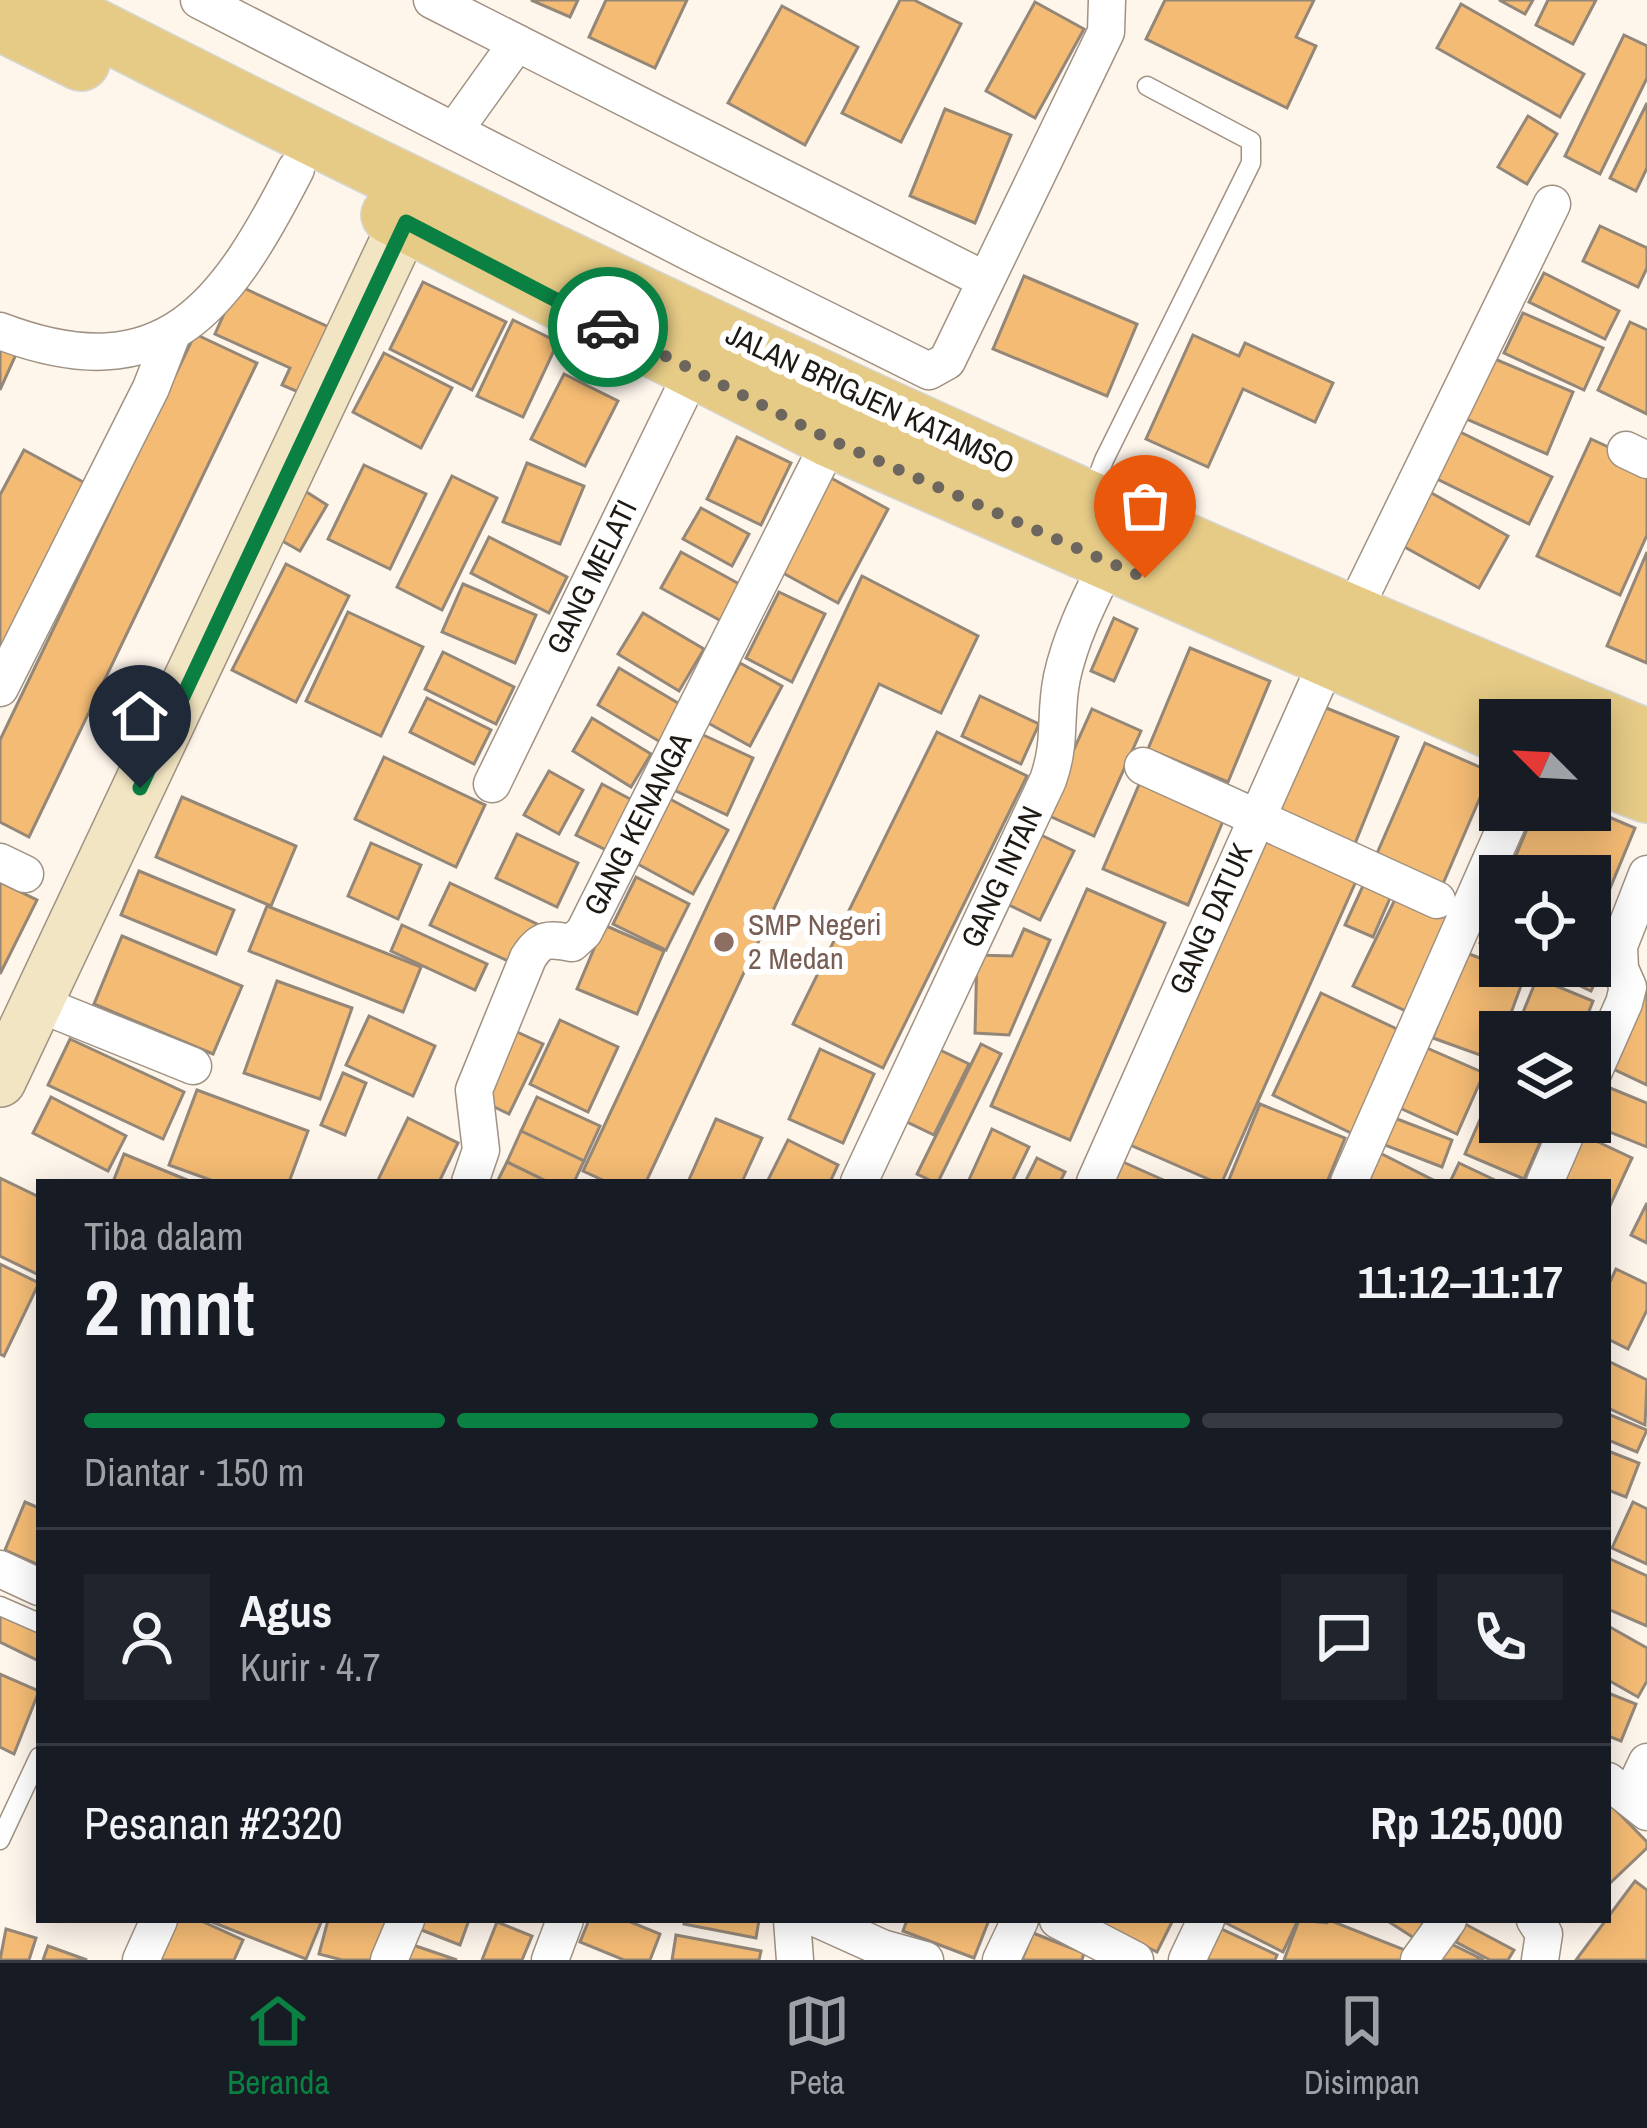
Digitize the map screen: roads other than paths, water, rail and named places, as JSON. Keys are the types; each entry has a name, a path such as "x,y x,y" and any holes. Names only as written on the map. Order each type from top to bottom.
{"main road":[{"name":"JALAN BRIGJEN KATAMSO","path":"52,2 726,333 1089,499 1340,636 1479,721"},
{"name":"JALAN BRIGJEN KATAMSO","path":"0,22 406,222 831,440 1108,562 1647,738"},
{"path":"0,1081 406,222"},
{"path":"1611,780 1647,794"}],"street":[{"path":"200,0 929,370 946,361 1106,32 1107,0"},
{"path":"432,0 985,280"},
{"path":"454,131 517,43"},
{"path":"0,331 37,345 98,353 136,347 172,334 200,316 233,278 266,229 296,170"},
{"name":"GANG DATUK","path":"1096,1179 1340,636 1552,204"},
{"path":"0,688 151,388 172,334"},
{"name":"GANG MELATI","path":"492,784 693,371"},
{"name":"GANG KENANGA","path":"471,1179 481,1150 474,1090 528,958 545,939 572,944 584,932 831,440"},
{"name":"GANG INTAN","path":"860,1179 1048,780 1059,750 1058,703 1067,658 1108,562"},
{"path":"1143,766 1437,901"},
{"path":"1350,1179 1504,831"},
{"path":"1611,1032 1628,987 1620,969 1619,946 1647,874"},
{"path":"37,1003 193,1066"},
{"path":"1546,1179 1562,1143"},
{"path":"0,1570 36,1586"},
{"path":"1629,1796 1647,1762"},
{"path":"141,1960 158,1923"},
{"path":"389,1960 405,1923"},
{"path":"550,1960 564,1923"},
{"path":"792,1923 795,1960"},
{"path":"825,1923 881,1954 925,1960"},
{"path":"1001,1960 1019,1923"},
{"path":"1064,1923 1135,1960"},
{"path":"1186,1960 1204,1923"},
{"path":"1418,1960 1446,1923"},
{"path":"1536,1923 1544,1934 1540,1960"}],"lane":[{"path":"1089,499 1251,164 1253,151 1251,141 1147,86"},
{"path":"0,1606 36,1622"},
{"path":"0,1840 36,1763"}],"place":[{"name":"SMP Negeri 2 Medan","path":"724,942"}]}
